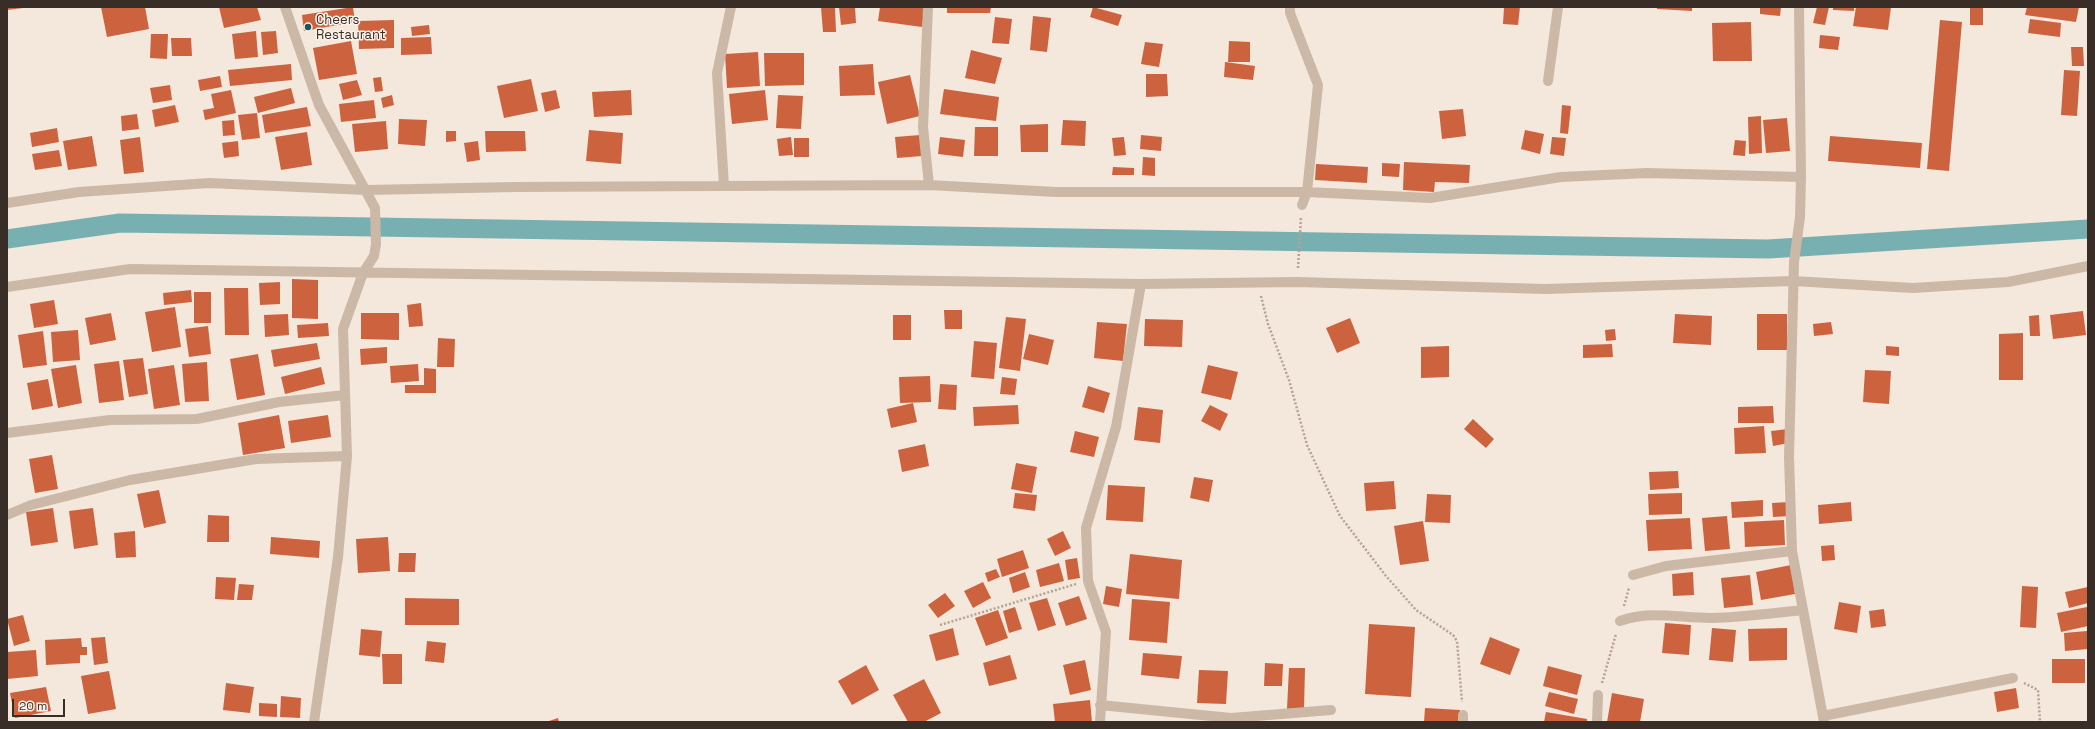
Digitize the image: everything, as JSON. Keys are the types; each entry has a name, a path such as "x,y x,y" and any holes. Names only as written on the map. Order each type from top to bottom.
{"street":[{"path":"285,7 319,105 375,208 376,244 374,256 363,273 343,329 347,456 338,557 314,722"},
{"path":"724,186 718,73 731,7"},
{"path":"928,7 923,127 929,185"},
{"path":"1290,7 1290,13 1318,85 1307,192 1302,205"},
{"path":"1548,81 1558,7"},
{"path":"1799,7 1801,177 1800,216 1793,281 1789,456 1792,551 1824,719 2013,678"},
{"path":"7,203 79,192 209,183 366,190 929,185 1056,192 1307,192 1430,198 1561,177 1647,173 1801,177"},
{"path":"7,287 130,269 1141,284 1258,282 1546,289 1793,281 1913,288 2008,282 2088,266"},
{"path":"1100,722 1106,632 1088,581 1086,528 1116,427 1141,284"},
{"path":"7,433 110,420 197,418 279,402 345,395"},
{"path":"7,515 31,505 130,480 256,459 347,456"},
{"path":"1633,575 1666,566 1792,551"},
{"path":"1620,621 1634,616 1650,614 1711,618 1803,610"},
{"path":"1597,722 1598,695"},
{"path":"1100,705 1231,718 1331,710"}],"path":[{"path":"1298,267 1302,205"},
{"path":"1258,282 1268,324 1289,380 1307,445 1340,516 1386,576 1416,610 1453,635 1457,641 1463,718"},
{"path":"940,625 1088,581"},
{"path":"2013,678 2038,690 2040,722"}],"building":[{"path":"7,7 23,7 23,8 7,10"},
{"path":"101,7 145,7 149,29 107,37"},
{"path":"219,7 257,7 261,20 224,28"},
{"path":"353,7 355,22 304,31 302,15"},
{"path":"821,7 835,7 836,32 823,32"},
{"path":"839,7 855,7 856,23 841,25"},
{"path":"880,7 925,7 922,27 878,21"},
{"path":"947,7 991,7 990,13 947,13"},
{"path":"1093,7 1122,15 1118,26 1090,17"},
{"path":"1504,7 1520,7 1518,25 1503,24"},
{"path":"1657,7 1692,7 1692,11 1657,9"},
{"path":"1760,7 1781,7 1780,16 1760,14"},
{"path":"1817,7 1829,7 1825,25 1813,23"},
{"path":"1833,7 1854,7 1854,11 1833,10"},
{"path":"1856,7 1891,7 1888,30 1853,26"},
{"path":"1970,7 1983,7 1983,25 1970,25"},
{"path":"2027,7 2079,7 2076,22 2025,15"},
{"path":"1033,16 1051,18 1047,52 1030,50"},
{"path":"995,17 1012,19 1009,44 992,43"},
{"path":"2030,19 2061,23 2060,37 2028,33"},
{"path":"394,20 394,48 359,49 358,21"},
{"path":"1940,20 1962,22 1949,171 1927,169"},
{"path":"1751,22 1752,61 1713,61 1712,23"},
{"path":"429,25 430,34 412,36 411,27"},
{"path":"256,31 258,57 235,59 232,34"},
{"path":"276,31 278,53 263,55 261,32"},
{"path":"151,34 168,34 167,59 150,58"},
{"path":"1820,35 1840,37 1838,50 1819,48"},
{"path":"431,37 432,54 401,55 401,38"},
{"path":"171,38 191,38 192,56 172,56"},
{"path":"351,41 357,74 319,80 313,48"},
{"path":"1229,41 1250,42 1250,62 1228,62"},
{"path":"1145,42 1163,44 1159,67 1141,64"},
{"path":"2071,47 2083,47 2084,66 2072,66"},
{"path":"971,50 1002,58 995,84 965,78"},
{"path":"758,52 760,86 727,88 725,54"},
{"path":"764,53 804,53 804,85 765,86"},
{"path":"1225,62 1255,66 1253,80 1224,77"},
{"path":"291,64 292,80 230,86 228,70"},
{"path":"873,64 875,95 840,96 839,66"},
{"path":"2064,70 2080,71 2077,116 2061,115"},
{"path":"1146,74 1167,74 1168,96 1146,97"},
{"path":"910,75 920,116 887,124 878,82"},
{"path":"220,76 222,87 200,91 198,80"},
{"path":"381,77 383,91 375,92 373,78"},
{"path":"531,79 538,111 504,118 497,86"},
{"path":"357,80 362,95 343,100 339,84"},
{"path":"170,85 172,100 153,103 150,88"},
{"path":"291,88 295,103 258,113 254,97"},
{"path":"944,89 999,97 996,121 940,114"},
{"path":"231,90 236,113 205,120 203,110 214,108 211,94"},
{"path":"556,90 560,108 545,112 541,93"},
{"path":"631,90 632,115 594,117 592,92"},
{"path":"765,90 768,120 732,124 729,94"},
{"path":"392,95 394,105 383,108 381,98"},
{"path":"778,95 803,96 801,129 776,128"},
{"path":"374,100 376,118 341,122 339,104"},
{"path":"175,105 179,122 155,127 152,110"},
{"path":"1562,105 1571,106 1568,134 1560,133"},
{"path":"307,107 311,126 265,133 262,115"},
{"path":"1463,109 1466,136 1442,139 1439,111"},
{"path":"257,113 260,138 242,140 238,115"},
{"path":"137,114 139,129 122,131 121,116"},
{"path":"1761,116 1762,153 1749,154 1748,117"},
{"path":"1787,118 1790,151 1766,153 1763,120"},
{"path":"399,119 427,120 425,146 398,144"},
{"path":"234,120 235,135 223,136 222,121"},
{"path":"1063,120 1086,121 1085,146 1061,145"},
{"path":"386,121 388,149 355,152 352,124"},
{"path":"1048,124 1048,152 1021,152 1020,125"},
{"path":"975,127 998,127 998,156 974,156"},
{"path":"57,128 59,142 32,147 30,133"},
{"path":"589,130 623,133 621,164 586,161"},
{"path":"1525,130 1544,134 1540,154 1521,149"},
{"path":"446,131 456,131 456,141 446,142"},
{"path":"485,131 525,131 526,151 486,152"},
{"path":"307,132 312,165 281,170 275,137"},
{"path":"920,135 922,156 897,158 895,137"},
{"path":"1141,135 1162,137 1161,151 1140,149"},
{"path":"92,136 97,166 68,170 63,141"},
{"path":"1830,136 1922,143 1920,168 1828,161"},
{"path":"140,137 144,172 124,174 120,140"},
{"path":"791,137 793,155 779,156 777,139"},
{"path":"940,137 965,140 963,157 938,154"},
{"path":"1124,137 1126,155 1114,156 1112,138"},
{"path":"1552,137 1566,138 1564,156 1550,154"},
{"path":"794,138 809,138 809,157 794,157"},
{"path":"1735,140 1746,141 1745,156 1733,155"},
{"path":"238,141 239,156 224,158 222,143"},
{"path":"478,141 480,160 467,162 464,143"},
{"path":"59,150 62,166 35,170 32,154"},
{"path":"1143,157 1155,158 1155,176 1142,175"},
{"path":"1404,162 1470,165 1469,183 1435,182 1434,192 1403,190"},
{"path":"1382,163 1400,164 1399,177 1382,176"},
{"path":"1316,164 1368,167 1367,183 1315,180"},
{"path":"1113,167 1134,168 1134,175 1112,175"},
{"path":"292,279 318,280 318,319 292,318"},
{"path":"280,282 280,304 260,305 259,283"},
{"path":"224,288 248,288 249,335 225,335"},
{"path":"191,290 192,302 164,305 163,293"},
{"path":"194,292 211,292 211,323 194,323"},
{"path":"54,300 58,324 34,328 30,304"},
{"path":"421,303 423,326 409,327 407,305"},
{"path":"175,307 181,347 152,352 145,312"},
{"path":"944,310 962,310 962,329 945,329"},
{"path":"2083,311 2086,335 2053,339 2050,315"},
{"path":"111,313 116,340 90,345 85,318"},
{"path":"361,313 399,313 399,340 361,339"},
{"path":"288,314 289,335 265,337 264,315"},
{"path":"1675,314 1712,316 1711,345 1673,343"},
{"path":"1757,314 1787,314 1787,350 1757,350"},
{"path":"893,315 911,315 911,340 893,340"},
{"path":"2039,315 2040,336 2030,336 2029,316"},
{"path":"1006,317 1026,319 1020,371 999,368"},
{"path":"1350,318 1360,343 1337,353 1326,328"},
{"path":"1145,319 1183,320 1182,347 1144,346"},
{"path":"1097,322 1127,324 1123,361 1094,358"},
{"path":"1831,322 1833,334 1814,336 1813,324"},
{"path":"328,323 329,336 298,338 297,325"},
{"path":"208,326 211,354 189,357 185,329"},
{"path":"1615,329 1616,340 1606,341 1605,330"},
{"path":"78,330 80,360 53,362 51,332"},
{"path":"43,331 47,365 23,368 18,335"},
{"path":"2023,333 2023,380 1999,380 1999,334"},
{"path":"1029,334 1054,340 1048,365 1023,359"},
{"path":"438,338 455,339 454,367 437,367"},
{"path":"974,341 997,343 994,379 971,377"},
{"path":"317,343 320,359 274,367 271,350"},
{"path":"1612,344 1613,357 1583,358 1583,345"},
{"path":"1449,346 1449,377 1421,378 1421,347"},
{"path":"1886,346 1899,347 1899,356 1886,355"},
{"path":"387,347 387,363 361,365 360,349"},
{"path":"258,354 265,395 237,400 230,359"},
{"path":"143,358 148,394 129,397 123,360"},
{"path":"119,361 124,400 99,403 94,364"},
{"path":"207,362 209,401 185,402 182,364"},
{"path":"418,364 419,381 391,383 390,366"},
{"path":"76,365 82,403 58,408 51,369"},
{"path":"174,365 180,405 154,409 148,369"},
{"path":"1208,365 1238,372 1231,400 1201,393"},
{"path":"321,367 325,384 285,394 281,377"},
{"path":"424,368 436,369 436,393 405,393 405,385 424,385"},
{"path":"1865,370 1891,371 1889,404 1863,402"},
{"path":"930,376 931,402 900,403 899,377"},
{"path":"1002,377 1017,379 1015,395 1000,394"},
{"path":"48,379 53,406 32,410 27,383"},
{"path":"940,384 957,385 956,410 938,409"},
{"path":"1088,386 1110,393 1104,413 1082,407"},
{"path":"913,403 917,422 891,428 887,409"},
{"path":"1018,405 1019,424 974,426 973,407"},
{"path":"1210,405 1228,414 1220,431 1201,421"},
{"path":"1773,406 1774,423 1738,423 1738,407"},
{"path":"1138,407 1163,410 1160,443 1134,440"},
{"path":"279,415 285,448 243,455 238,423"},
{"path":"328,415 331,437 291,443 288,421"},
{"path":"1473,419 1494,439 1486,448 1464,429"},
{"path":"1764,426 1766,453 1735,454 1734,428"},
{"path":"1788,429 1789,443 1773,446 1771,431"},
{"path":"1075,431 1099,437 1094,457 1070,452"},
{"path":"925,444 929,466 902,472 898,450"},
{"path":"52,455 58,489 35,493 29,459"},
{"path":"1016,463 1037,467 1032,493 1011,489"},
{"path":"1678,471 1679,488 1650,490 1649,472"},
{"path":"1194,477 1213,480 1209,502 1190,498"},
{"path":"1394,481 1396,509 1366,511 1364,483"},
{"path":"1108,485 1145,487 1143,522 1106,520"},
{"path":"159,490 166,523 144,528 137,494"},
{"path":"1015,493 1037,495 1035,511 1013,508"},
{"path":"1682,493 1682,514 1649,515 1648,494"},
{"path":"1427,494 1451,495 1450,523 1425,522"},
{"path":"1763,500 1763,516 1732,518 1731,502"},
{"path":"1789,502 1790,516 1773,517 1772,503"},
{"path":"1851,502 1852,521 1819,524 1818,505"},
{"path":"53,508 58,542 31,546 26,512"},
{"path":"93,508 98,545 74,549 69,511"},
{"path":"208,515 229,516 229,542 207,542"},
{"path":"1727,516 1730,549 1705,551 1702,518"},
{"path":"1690,518 1692,549 1648,551 1646,520"},
{"path":"1784,520 1785,545 1745,547 1744,522"},
{"path":"1423,521 1429,561 1400,565 1394,526"},
{"path":"135,531 136,557 116,558 114,533"},
{"path":"1063,531 1071,548 1055,556 1047,539"},
{"path":"271,537 320,541 319,558 270,554"},
{"path":"388,537 390,571 358,573 356,539"},
{"path":"1834,545 1835,560 1822,561 1821,546"},
{"path":"1023,550 1029,568 1002,577 997,559"},
{"path":"399,553 416,553 415,572 398,572"},
{"path":"1130,554 1182,560 1179,599 1126,594"},
{"path":"1077,558 1080,578 1068,580 1065,560"},
{"path":"1059,563 1064,581 1040,587 1036,570"},
{"path":"1791,565 1795,594 1761,600 1756,572"},
{"path":"996,569 1000,577 988,582 985,573"},
{"path":"1025,572 1030,587 1013,593 1009,578"},
{"path":"1693,572 1694,595 1673,596 1672,574"},
{"path":"1750,575 1753,605 1724,608 1721,578"},
{"path":"216,577 236,578 234,600 215,599"},
{"path":"983,582 991,598 973,608 964,591"},
{"path":"239,584 254,585 252,600 237,600"},
{"path":"1106,586 1122,589 1119,607 1103,604"},
{"path":"2022,586 2038,587 2036,628 2020,627"},
{"path":"2088,587 2088,603 2069,608 2065,592"},
{"path":"945,593 955,606 938,618 928,605"},
{"path":"1079,596 1087,619 1066,626 1058,603"},
{"path":"405,598 459,599 459,625 405,625"},
{"path":"1047,598 1056,625 1038,631 1029,603"},
{"path":"1132,599 1170,602 1167,643 1129,640"},
{"path":"1839,602 1861,606 1857,633 1834,629"},
{"path":"1015,607 1022,629 1009,633 1003,611"},
{"path":"2087,607 2088,626 2061,632 2057,613"},
{"path":"1884,609 1886,626 1871,628 1869,611"},
{"path":"998,610 1008,638 986,646 975,618"},
{"path":"23,615 30,641 14,646 7,619"},
{"path":"1665,623 1691,625 1689,655 1662,653"},
{"path":"1369,624 1415,627 1411,697 1365,694"},
{"path":"953,628 959,655 936,661 929,635"},
{"path":"1712,628 1736,630 1733,662 1709,660"},
{"path":"1787,628 1787,660 1749,661 1748,629"},
{"path":"361,629 382,631 380,657 359,655"},
{"path":"2087,631 2088,649 2065,651 2064,633"},
{"path":"105,637 108,663 94,665 91,638"},
{"path":"1490,637 1520,649 1510,675 1480,664"},
{"path":"81,638 82,647 87,647 87,655 80,655 80,663 46,665 45,640"},
{"path":"427,641 446,643 444,663 425,661"},
{"path":"36,650 38,676 7,679 7,652"},
{"path":"1143,653 1182,656 1179,679 1141,675"},
{"path":"382,654 402,654 402,684 383,684"},
{"path":"1010,655 1017,679 989,686 983,663"},
{"path":"2052,659 2085,659 2085,683 2052,683"},
{"path":"1085,660 1091,690 1070,695 1063,665"},
{"path":"1265,663 1283,664 1282,686 1264,686"},
{"path":"866,665 879,690 852,705 838,681"},
{"path":"1548,666 1582,675 1577,695 1543,686"},
{"path":"1289,668 1305,668 1304,709 1287,709"},
{"path":"1199,670 1228,671 1226,704 1197,703"},
{"path":"109,671 116,709 88,714 81,676"},
{"path":"924,679 941,713 924,722 908,722 893,695"},
{"path":"226,683 254,687 250,713 223,710"},
{"path":"46,687 51,711 15,718 10,693"},
{"path":"2016,688 2019,708 1997,712 1994,692"},
{"path":"1549,692 1578,699 1574,714 1545,706"},
{"path":"1612,693 1644,699 1640,722 1607,722"},
{"path":"281,696 301,698 300,718 280,717"},
{"path":"1090,700 1092,722 1055,722 1053,704"},
{"path":"259,703 277,704 277,717 259,716"},
{"path":"1425,708 1460,710 1460,722 1424,722"},
{"path":"1546,712 1587,719 1587,722 1544,722"},
{"path":"558,718 559,722 546,722"}],"waterway":[{"path":"7,239 120,223 1768,249 2088,229"}],"place":[{"name":"Cheers Restaurant","path":"308,27"}]}
